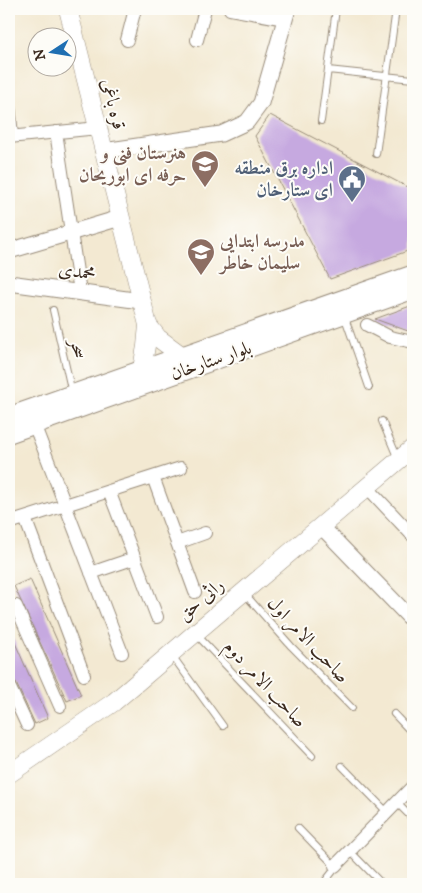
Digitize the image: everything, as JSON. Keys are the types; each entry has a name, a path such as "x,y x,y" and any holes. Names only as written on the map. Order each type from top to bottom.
{"main road":[{"name":"قره باغی","path":"68,9 148,325 158,338 184,363"},
{"name":"بلوار ستارخان","path":"184,363 413,275"},
{"name":"بلوار ستارخان","path":"9,417 72,394 144,376 344,314 413,289"},
{"name":"قره باغی","path":"144,376 148,325"},
{"name":"بلوار ستارخان","path":"9,433 144,376"},
{"name":"راثی حق","path":"9,774 114,702 413,448"}],"street":[{"path":"127,40 135,9"},
{"path":"197,40 205,9"},
{"path":"103,151 221,134 247,122 261,103 286,14 230,9"},
{"path":"12,136 98,128"},
{"path":"56,132 80,292"},
{"name":"محمدی","path":"9,251 120,218"},
{"name":"محمدی","path":"9,282 141,301"},
{"path":"367,325 390,337 413,342"},
{"path":"34,424 122,653"},
{"path":"9,523 181,468"},
{"path":"153,477 195,592"},
{"path":"367,488 413,536"},
{"path":"109,491 157,616"},
{"path":"25,518 84,675"},
{"path":"321,526 413,621"},
{"path":"177,542 205,533"},
{"path":"91,573 135,558"},
{"path":"9,611 16,606 60,706"},
{"path":"9,686 27,725"},
{"path":"335,866 413,786"}],"lane":[{"path":"320,121 336,9"},
{"path":"376,154 396,9"},
{"path":"328,70 413,79"},
{"path":"9,72 12,136"},
{"name":"سحر","path":"53,310 72,394"},
{"path":"344,314 369,387"},
{"path":"382,421 399,460"},
{"name":"صاحب الامر اول","path":"244,592 291,646 352,708"},
{"name":"صاحب الامر دوم","path":"196,633 312,756"},
{"path":"171,654 223,726"},
{"path":"394,714 413,734"},
{"path":"342,766 387,812"},
{"path":"396,802 413,819"},
{"path":"298,828 335,866 323,884"},
{"path":"349,850 382,884"}],"building":[{"name":"اداره برق منطقه ای ستارخان","path":"270,115 413,190 413,249 330,279 255,136"},
{"path":"413,305 413,315 408,331 375,319"},
{"path":"30,579 81,695 67,701 14,586"},
{"path":"9,629 48,718 35,724 9,671"}],"place":[{"name":"هنرستان فنی و حرفه ای ابوریحان","path":"205,188"},
{"name":"اداره برق منطقه ای ستارخان","path":"352,203"},
{"name":"مدرسه ابتدایی سلیمان خاطر","path":"201,276"}]}
